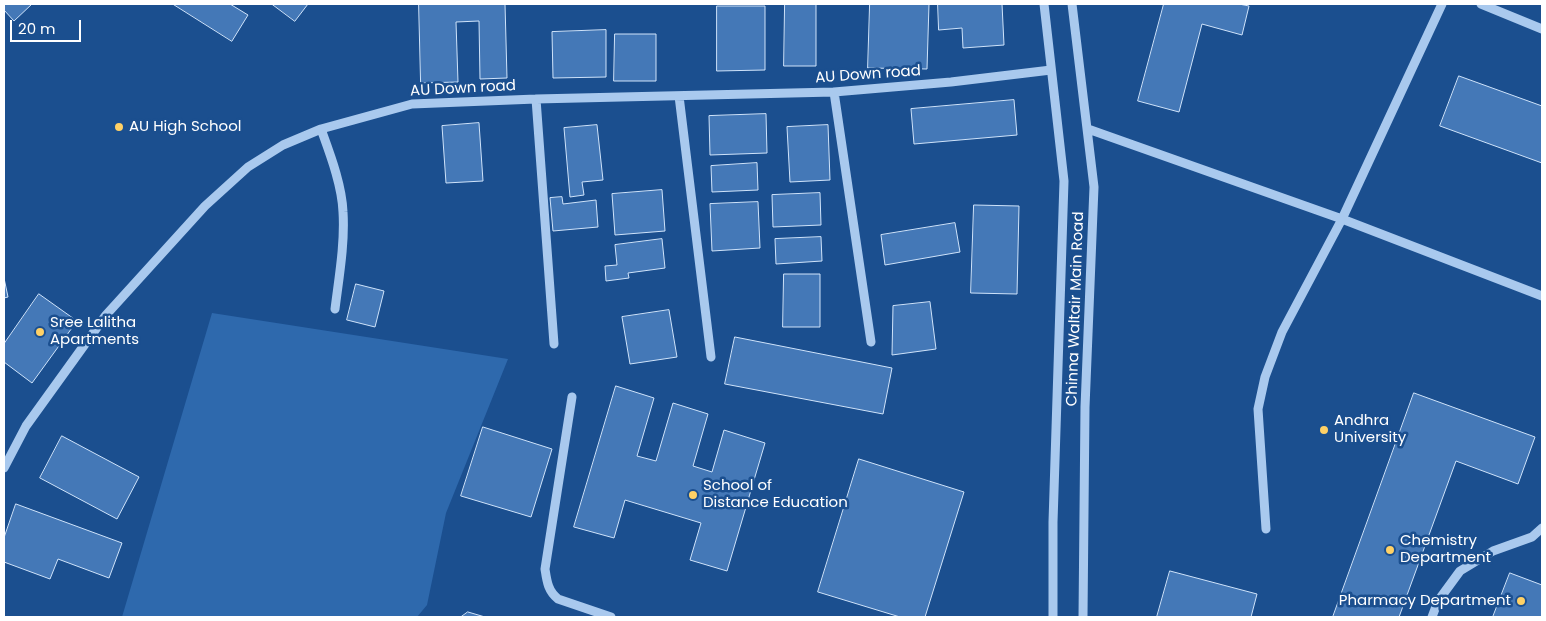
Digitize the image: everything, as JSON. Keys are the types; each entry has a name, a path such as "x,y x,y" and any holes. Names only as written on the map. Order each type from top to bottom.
{"street":[{"name":"Chinna Waltair Main Road","path":"1044,4 1064,181 1053,522 1053,617"},
{"name":"Chinna Waltair Main Road","path":"1072,4 1094,187 1085,407 1084,617"},
{"path":"1266,529 1258,409 1265,377 1282,332 1342,219 1442,4"},
{"path":"1480,4 1542,29"},
{"name":"AU Down road","path":"4,468 26,426 106,315 206,206 248,166 283,145 322,129 412,104 834,92 951,82 1051,70"},
{"path":"834,92 870,342"},
{"path":"680,96 711,357"},
{"path":"536,99 554,344"},
{"path":"322,129 334,168 343,211 341,255 335,309"},
{"path":"1088,129 1342,219 1542,296"},
{"path":"572,396 545,569 547,584 551,593 558,599 611,617"},
{"path":"1432,617 1438,601 1460,572 1493,551 1532,537 1542,528"}],"shaded area":[{"path":"212,313 508,359 446,513 427,605 417,617 122,617"}],"building":[{"path":"4,4 32,4 14,21 4,10"},
{"path":"173,4 230,4 248,15 232,41"},
{"path":"272,4 308,4 295,21"},
{"path":"419,4 505,4 507,78 480,79 479,21 456,22 458,82 421,83"},
{"path":"785,4 816,4 816,66 784,66"},
{"path":"870,4 929,4 927,69 868,68"},
{"path":"938,4 1002,4 1004,45 963,48 962,28 939,30"},
{"path":"1164,4 1239,4 1249,6 1242,35 1202,24 1179,112 1138,101"},
{"path":"717,6 765,6 765,70 717,71"},
{"path":"606,30 606,77 553,78 552,32"},
{"path":"615,34 656,34 656,81 614,81"},
{"path":"1459,76 1542,106 1542,163 1440,126"},
{"path":"1014,100 1017,135 914,144 911,109"},
{"path":"766,114 767,153 710,155 709,116"},
{"path":"479,123 483,181 446,183 442,126"},
{"path":"597,125 603,180 582,182 584,195 570,197 564,128"},
{"path":"828,125 830,180 790,182 787,127"},
{"path":"757,163 758,190 712,192 711,166"},
{"path":"662,190 665,231 615,235 612,194"},
{"path":"820,193 821,225 773,227 772,195"},
{"path":"562,197 563,204 596,200 598,227 553,231 550,198"},
{"path":"758,202 760,248 712,251 710,204"},
{"path":"974,205 1019,206 1017,294 971,293"},
{"path":"955,223 960,252 885,265 881,235"},
{"path":"821,237 822,261 776,264 775,239"},
{"path":"662,239 665,268 628,273 629,278 606,281 605,266 617,265 615,245"},
{"path":"784,274 820,274 820,327 783,327"},
{"path":"4,278 8,297 4,298"},
{"path":"356,284 384,291 375,327 347,320"},
{"name":"Sree Lalitha Apartments","path":"39,294 77,321 32,383 4,362 4,344"},
{"path":"930,302 936,349 892,355 893,306"},
{"path":"669,310 677,357 630,364 622,317"},
{"path":"735,337 892,368 883,414 725,384"},
{"path":"616,386 654,398 637,456 656,461 673,403 708,414 693,466 712,472 724,430 765,443 727,571 690,560 701,523 625,500 614,538 574,527"},
{"name":"Chemistry Department","path":"1414,393 1535,437 1518,484 1456,461 1399,617 1333,617"},
{"path":"483,427 552,449 531,517 461,496"},
{"path":"62,436 139,477 117,519 40,478"},
{"path":"859,459 964,492 925,617 900,617 818,592"},
{"path":"16,504 122,543 109,578 58,559 50,579 4,562 4,538"},
{"path":"1170,571 1257,594 1251,617 1157,617"},
{"name":"Pharmacy Department","path":"1510,573 1542,585 1542,617 1493,617"},
{"path":"468,612 485,617 461,617"}],"place":[{"name":"AU High School","path":"119,127"},
{"name":"Sree Lalitha Apartments","path":"40,332"},
{"name":"Andhra University","path":"1324,430"},
{"name":"School of Distance Education","path":"693,495"},
{"name":"Chemistry Department","path":"1390,550"},
{"name":"Pharmacy Department","path":"1521,601"}]}
